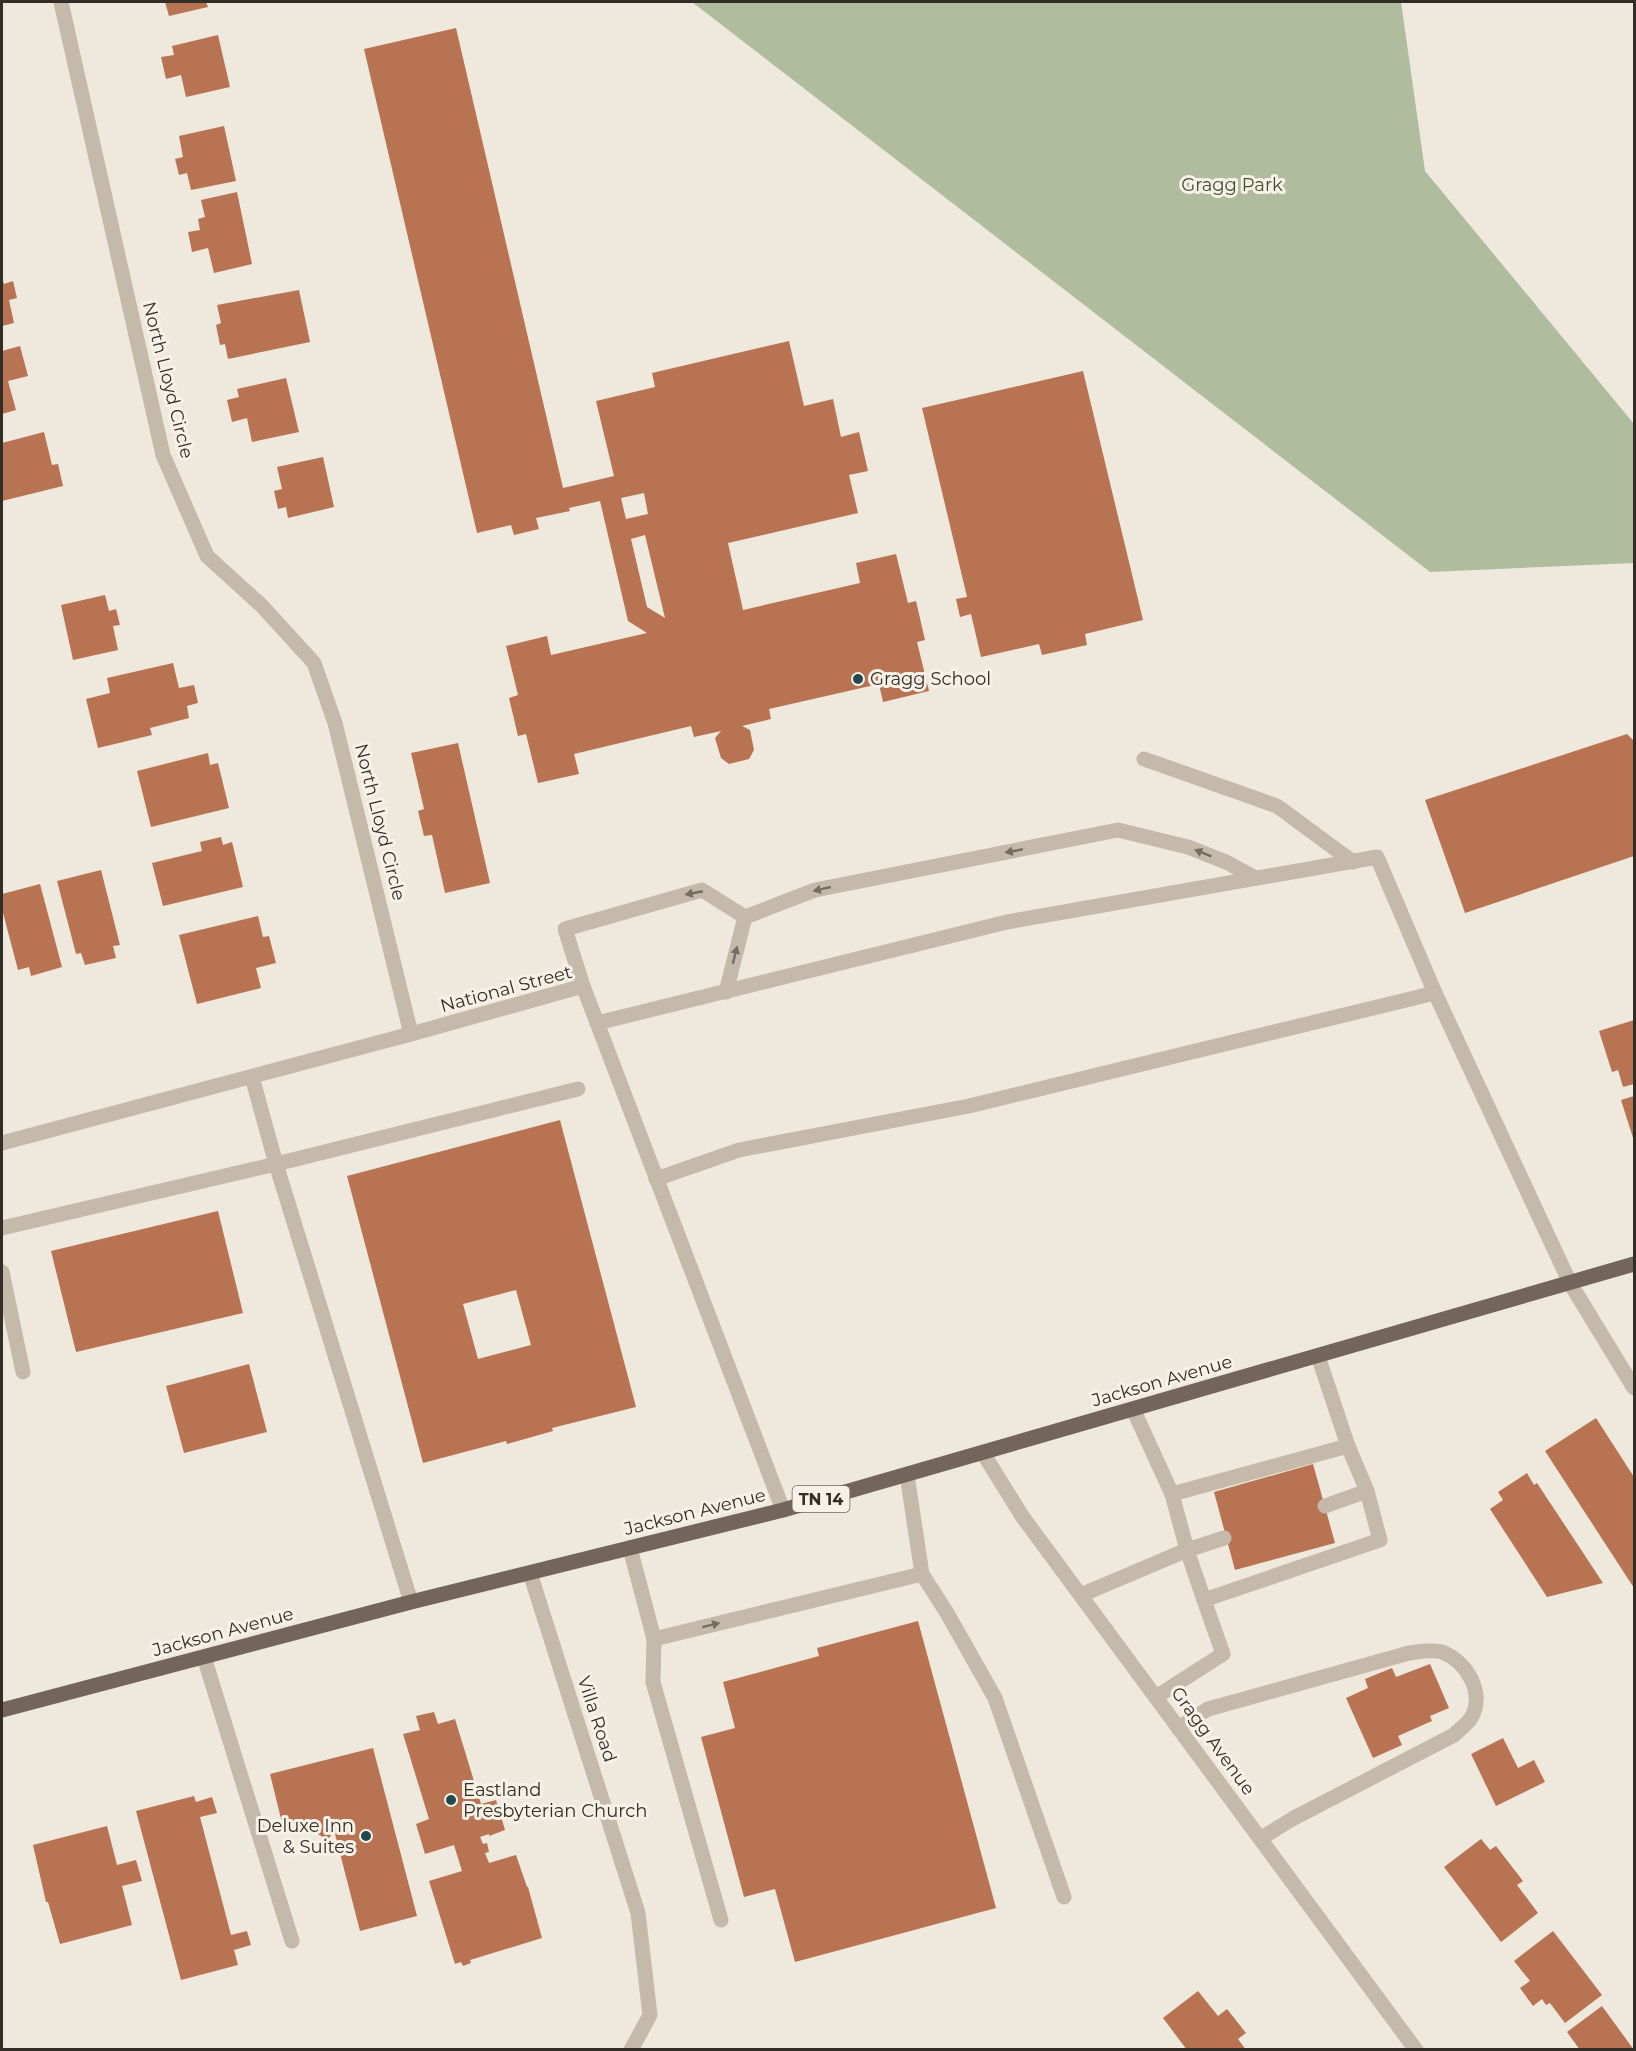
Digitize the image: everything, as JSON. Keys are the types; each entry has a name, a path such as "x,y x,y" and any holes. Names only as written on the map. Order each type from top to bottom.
{"main road":[{"name":"Jackson Avenue","path":"2,1710 411,1602 783,1510 1635,1264"}],"street":[{"name":"North Lloyd Circle","path":"61,2 164,455 207,556 262,606 314,663 335,723 411,1034"},
{"path":"1144,759 1277,806 1353,862"},
{"path":"745,917 815,890 1118,830 1188,847 1226,862 1256,878"},
{"path":"597,1023 1007,921 1377,857 1435,993 1570,1283 1635,1389"},
{"path":"583,986 565,929 702,890 745,917"},
{"path":"726,992 745,917"},
{"name":"National Street","path":"2,1143 583,986 783,1510"},
{"path":"656,1179 739,1150 969,1106 1435,993"},
{"path":"252,1077 276,1164 411,1602"},
{"path":"2,1228 276,1164 578,1089"},
{"path":"2,1272 23,1372"},
{"path":"1204,1600 1380,1540 1367,1491 1348,1446 1318,1356"},
{"path":"1133,1409 1172,1494 1187,1550 1223,1654 1155,1696"},
{"path":"1172,1494 1348,1446"},
{"name":"Gragg Avenue","path":"983,1453 1022,1516 1416,2049"},
{"path":"907,1474 922,1574 996,1698 1064,1897"},
{"path":"1325,1506 1367,1491"},
{"path":"1081,1595 1187,1550 1224,1538"},
{"path":"630,1548 654,1639 653,1682 721,1920"},
{"name":"Villa Road","path":"530,1573 638,1913 650,2015 630,2049"},
{"path":"654,1639 922,1574"},
{"path":"1179,1728 1208,1709 1409,1653 1440,1652 1460,1662 1471,1676 1476,1698 1471,1717 1454,1735 1292,1819 1260,1839"},
{"path":"204,1657 292,1941"}],"green space":[{"name":"Gragg Park","path":"692,2 1401,2 1425,171 1634,424 1634,563 1430,572"}],"building":[{"path":"165,2 206,2 208,7 169,16"},
{"path":"456,28 563,488 614,476 596,401 655,387 652,373 789,341 804,406 833,399 841,437 859,432 868,471 849,475 858,513 728,543 743,610 860,583 856,563 896,554 908,603 916,601 925,640 917,642 929,691 883,702 879,684 769,709 771,719 742,726 750,730 754,750 749,759 729,764 721,758 715,738 721,731 694,737 691,726 574,754 579,774 538,783 526,734 518,736 509,698 518,695 506,646 547,636 551,655 647,633 628,621 600,501 569,508 570,511 536,518 539,529 514,535 511,525 477,533 364,49","holes":["644,493 648,514 626,519 621,498","645,535 665,618 647,607 631,539"]},
{"path":"218,35 230,87 186,97 181,75 166,79 161,57 174,55 172,46"},
{"path":"224,126 236,181 191,190 187,173 179,175 175,159 183,157 179,136"},
{"path":"237,192 252,264 214,273 208,248 192,252 188,232 200,230 198,219 205,217 201,200"},
{"path":"2,278 4,284 13,281 17,298 9,300 14,323 2,326"},
{"path":"299,290 310,342 228,359 225,344 220,345 216,325 221,323 217,305"},
{"path":"20,346 28,376 8,381 16,410 2,414 2,351"},
{"path":"1083,371 1143,620 1085,634 1087,645 1042,655 1039,644 981,657 971,614 960,617 956,599 967,597 922,408"},
{"path":"286,378 299,432 252,442 247,418 232,422 227,400 239,397 237,389"},
{"path":"44,432 52,465 58,464 63,486 2,501 2,443"},
{"path":"323,457 334,507 288,518 286,507 278,509 274,491 282,489 277,467"},
{"path":"105,595 109,611 116,609 120,625 113,626 118,650 73,660 61,605"},
{"path":"173,663 179,688 194,685 198,703 187,706 189,718 150,728 152,735 98,748 86,699 110,693 107,678"},
{"path":"1627,734 1634,741 1634,856 1465,913 1425,800"},
{"path":"458,743 490,883 445,893 432,835 424,836 418,811 424,809 411,753"},
{"path":"208,753 210,765 218,763 229,808 151,827 137,771"},
{"path":"221,837 223,845 232,842 243,887 163,906 152,863 202,851 200,842"},
{"path":"101,870 120,945 113,946 116,958 85,965 81,953 76,954 57,881"},
{"path":"40,884 62,967 31,976 29,967 18,970 2,909 2,894"},
{"path":"258,916 263,937 269,936 276,963 256,968 261,988 197,1004 179,935"},
{"path":"1634,1020 1634,1084 1623,1087 1618,1070 1612,1072 1599,1031"},
{"path":"1634,1096 1634,1141 1621,1100"},
{"path":"560,1120 636,1407 552,1428 553,1431 507,1444 506,1441 423,1463 347,1176","holes":["516,1290 531,1345 478,1359 463,1304"]},
{"path":"218,1211 243,1313 76,1352 51,1251"},
{"path":"249,1364 267,1432 184,1453 166,1386"},
{"path":"1596,1418 1634,1477 1634,1588 1545,1451"},
{"path":"1313,1464 1335,1543 1235,1570 1214,1492"},
{"path":"1527,1473 1534,1485 1537,1483 1603,1583 1547,1597 1490,1509 1503,1500 1498,1492"},
{"path":"918,1621 996,1908 795,1962 775,1889 744,1897 701,1737 735,1728 723,1682 819,1656 817,1648"},
{"path":"1430,1664 1449,1708 1430,1716 1432,1721 1398,1736 1402,1745 1373,1758 1346,1698 1368,1688 1365,1679 1392,1668 1396,1677"},
{"path":"434,1712 438,1724 455,1719 481,1804 496,1800 505,1830 480,1837 483,1844 487,1843 489,1852 485,1853 489,1863 516,1855 528,1887 542,1938 470,1960 471,1963 463,1966 461,1962 455,1964 429,1881 462,1871 454,1845 425,1854 416,1824 429,1819 403,1734 420,1730 416,1716"},
{"path":"1503,1738 1518,1768 1534,1760 1545,1782 1496,1806 1471,1754"},
{"name":"Deluxe Inn & Suites","path":"373,1748 417,1916 360,1931 334,1830 328,1840 316,1833 321,1822 284,1831 270,1774"},
{"path":"194,1796 196,1802 212,1797 217,1813 200,1817 231,1935 247,1931 251,1945 234,1950 238,1965 181,1980 136,1811"},
{"path":"107,1826 117,1865 136,1860 142,1881 122,1886 132,1925 60,1944 48,1902 46,1902 33,1845"},
{"path":"1481,1839 1490,1850 1496,1846 1523,1881 1517,1885 1538,1913 1501,1942 1444,1867"},
{"path":"1553,1931 1602,1995 1565,2023 1550,2003 1546,2005 1542,1999 1533,2006 1520,1988 1530,1981 1514,1961"},
{"path":"1198,1991 1218,2016 1227,2009 1246,2033 1238,2039 1246,2050 1187,2050 1163,2018"},
{"path":"1602,2006 1634,2050 1580,2050 1567,2032"}],"place":[{"name":"Gragg School","path":"858,679"},
{"name":"Eastland Presbyterian Church","path":"451,1800"},
{"name":"Deluxe Inn & Suites","path":"366,1836"}]}
